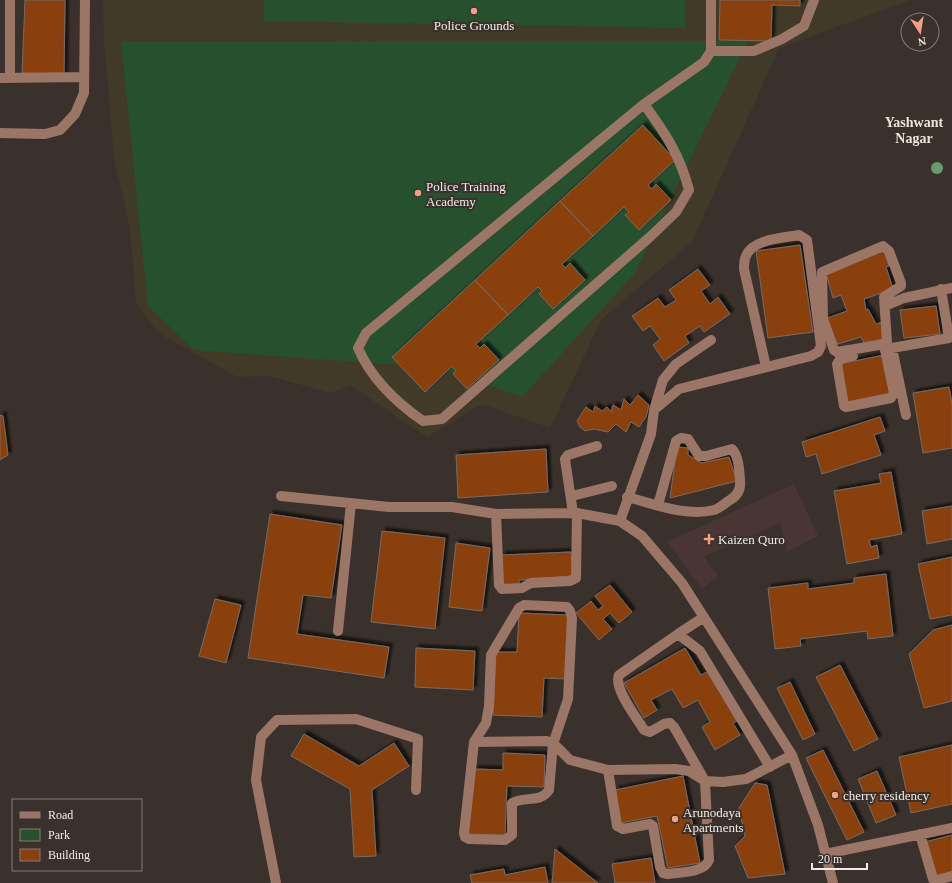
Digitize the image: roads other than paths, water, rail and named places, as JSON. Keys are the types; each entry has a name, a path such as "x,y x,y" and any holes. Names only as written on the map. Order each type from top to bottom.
{"street":[{"path":"10,0 5,78 84,77"},
{"path":"0,133 45,134 60,130 75,114 84,93 85,0"},
{"path":"644,104 670,140 684,170 689,190 676,212 652,236 442,420 423,421 409,412 379,381 365,363 358,348 366,333 644,104 691,73 704,62 711,51 711,0"},
{"path":"711,51 754,51 782,39 804,26 814,0"},
{"path":"654,410 679,389 811,356 818,352 821,346 807,240 799,234 760,243 746,256 744,269 766,367"},
{"path":"901,286 884,297 888,342 885,344 837,352 834,350 823,319 822,272 883,246 889,251 901,286 918,295"},
{"path":"885,306 898,300 941,289 952,288"},
{"path":"889,349 894,393 891,398 844,406 837,364 840,359 889,349 950,338 941,289"},
{"path":"620,521 627,497 651,434 654,410 663,380 676,364 711,340"},
{"path":"889,349 906,415"},
{"path":"627,497 658,505 695,512 715,510 735,497 741,485 736,454 732,449 706,456 699,456 688,439 681,438 676,441 658,505"},
{"path":"496,514 499,585 502,589 522,588 531,583 570,580 576,578 575,513 565,459 568,455 597,446"},
{"path":"572,496 612,486"},
{"path":"281,496 389,507 452,507 496,514 575,513 620,521 642,536 682,583 792,755 818,825 833,883"},
{"path":"338,631 351,503"},
{"path":"524,605 567,607 572,618 568,699 553,744 549,790 545,795 540,797 518,799 512,802 512,835 505,840 469,839 465,837 464,833 474,742 486,723 489,706 491,655 519,608 524,605"},
{"path":"608,770 617,826 623,829 650,824 653,826 660,867 663,872 668,874 701,869 707,865 709,860 705,781 674,727 670,723 664,724 650,732 644,730 619,688 617,680 619,675 704,617"},
{"path":"678,634 700,651 772,766"},
{"path":"276,883 256,780 261,737 277,720 356,719 418,739 416,790"},
{"path":"474,742 547,741 553,744 570,760 608,770 675,769 689,771 705,781 723,782 746,779 792,755"},
{"path":"826,854 952,828"},
{"path":"920,834 933,879 937,880 952,876"}],"place":[{"name":"Police Grounds","path":"474,11"},
{"name":"Police Training Academy","path":"418,193"},
{"name":"Kaizen Quro","path":"709,539"},
{"name":"cherry residency","path":"835,795"},
{"name":"Arunodaya Apartments","path":"675,819"}],"district":[{"name":"Yashwant Nagar","path":"914,130"}]}
